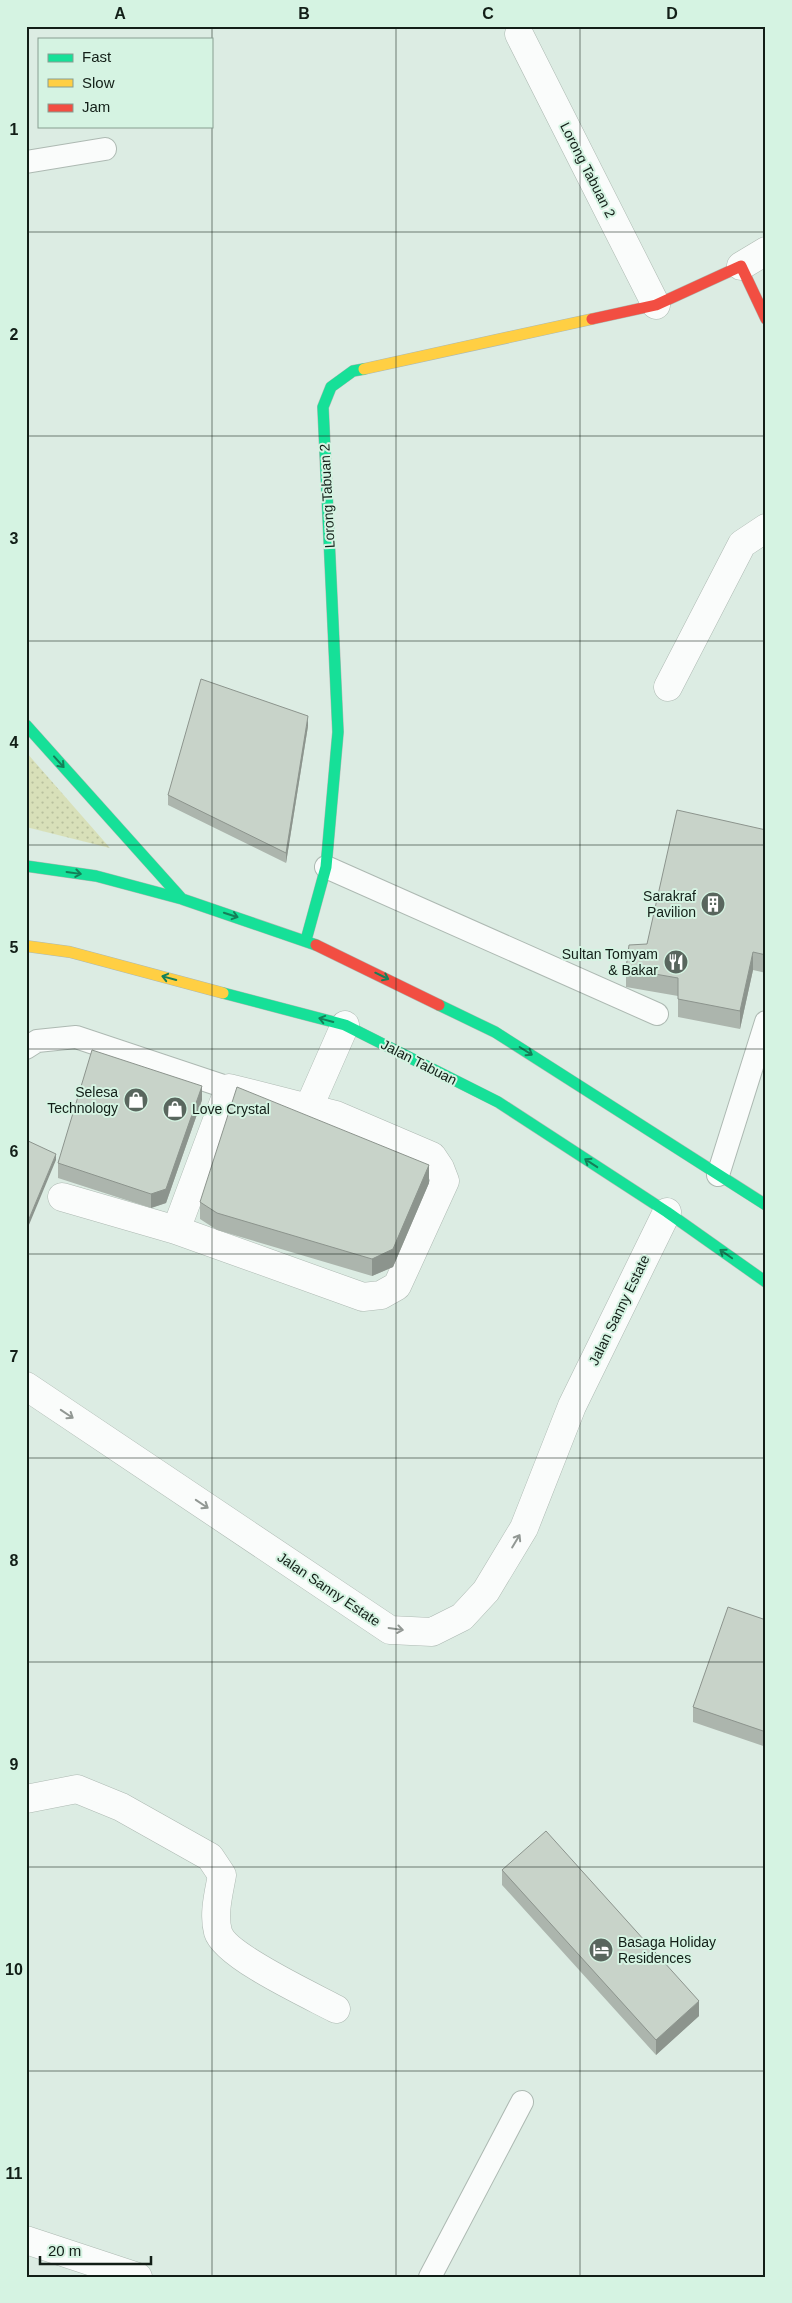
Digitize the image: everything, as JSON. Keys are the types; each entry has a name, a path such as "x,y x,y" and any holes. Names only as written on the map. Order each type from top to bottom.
{"main road":[{"name":"Lorong Tabuan 2","path":"306,940 326,867 338,732 323,407 331,387 353,371 656,305 741,266"},
{"path":"741,266 766,319"},
{"path":"26,726 182,899"},
{"path":"26,866 96,876 182,899 306,940 495,1032 600,1097 766,1205"},
{"name":"Jalan Tabuan","path":"26,946 70,952 345,1025 498,1102 667,1212 766,1282"},
{"path":"44,960 70,952"}],"street":[{"name":"Lorong Tabuan 2","path":"519,34 656,305"},
{"name":"Lorong Tabuan 2","path":"741,266 766,251"},
{"path":"668,688 742,544 766,528"},
{"path":"309,1107 345,1025"},
{"path":"62,1197 176,1230 363,1297 381,1296 397,1286 445,1181 440,1168 432,1156 336,1115 229,1088 176,1230"},
{"name":"Jalan Sanny Estate","path":"26,1386 390,1630 432,1632 462,1616 486,1592 524,1528 572,1406 667,1212"},
{"path":"26,1799 77,1789 121,1807 210,1857 222,1874 216,1915 218,1934 248,1962 336,2008"},
{"path":"26,2240 138,2277"}],"lane":[{"path":"26,162 105,149"},
{"path":"326,867 657,1014"},
{"path":"718,1175 766,1022"},
{"path":"26,1048 37,1041 76,1037 229,1088"},
{"path":"430,2277 522,2102"}],"green space":[{"path":"26,752 110,848 26,827"}],"building":[{"path":"201,679 308,716 286,853 168,795"},
{"name":"Sarakraf Pavilion","path":"677,810 766,830 766,955 753,952 740,1011 678,999 678,978 626,969 629,945 647,944"},
{"path":"92,1050 202,1086 166,1189 151,1194 58,1163"},
{"path":"237,1087 429,1165 393,1249 372,1259 217,1213 200,1202"},
{"path":"26,1140 56,1154 26,1226"},
{"path":"728,1607 766,1620 766,1732 693,1707"},
{"name":"Basaga Holiday Residences","path":"546,1831 699,2001 656,2040 502,1870"}],"traffic: fast":[{"path":"306,940 326,867 338,732 323,407 331,387 353,371 364,369"},
{"path":"26,725 182,899"},
{"path":"26,866 96,876 182,899 316,945"},
{"path":"223,993 345,1025 498,1102 667,1212 766,1282"},
{"path":"439,1005 495,1032 766,1205"}],"traffic: slow":[{"path":"364,369 592,319"},
{"path":"26,946 70,952 223,993"}],"traffic: jam":[{"path":"592,319 656,305 741,266 766,319"},
{"path":"316,945 439,1005"}],"place":[{"name":"Sarakraf Pavilion","path":"713,904"},
{"name":"Sultan Tomyam & Bakar","path":"676,962"},
{"name":"Selesa Technology","path":"136,1100"},
{"name":"Love Crystal","path":"175,1109"},
{"name":"Basaga Holiday Residences","path":"601,1950"}]}
